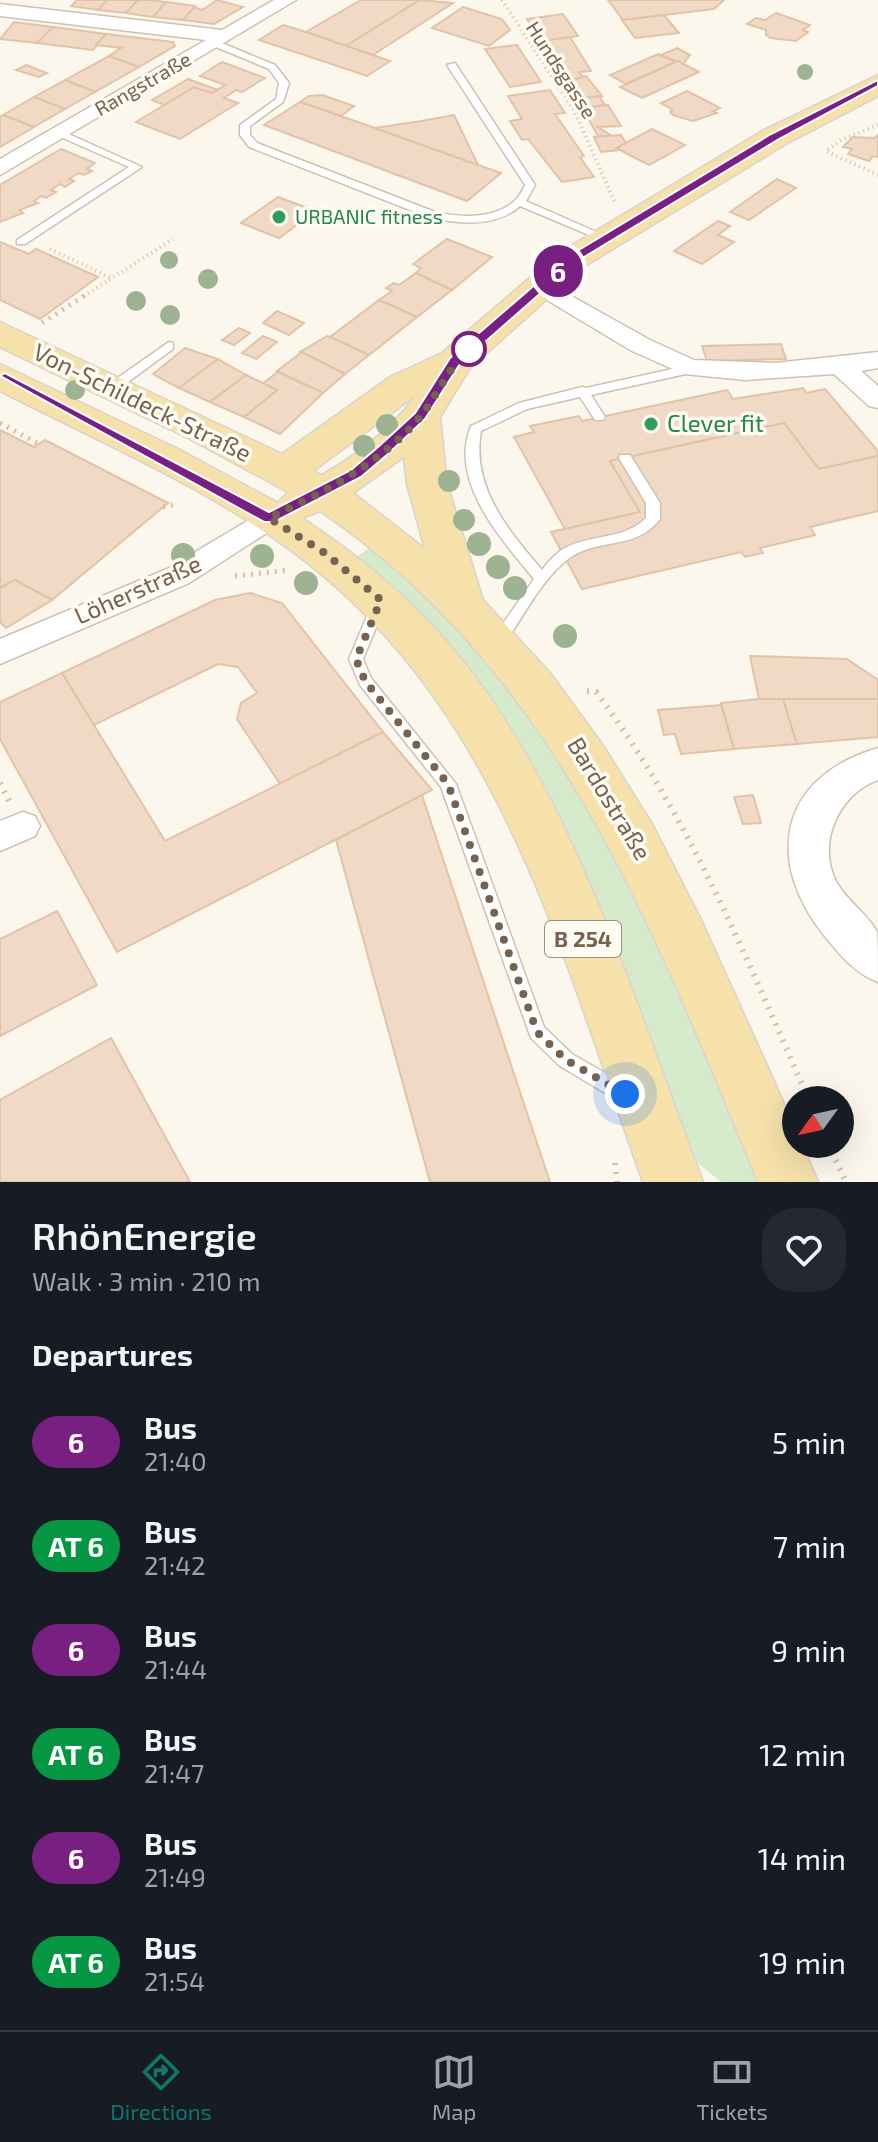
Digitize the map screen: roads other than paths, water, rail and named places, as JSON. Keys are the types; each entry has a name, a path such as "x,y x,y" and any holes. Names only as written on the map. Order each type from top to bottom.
{"main road":[{"path":"269,518 283,473 404,385 455,361 571,260 775,137 878,84"},
{"name":"Von-Schildeck-Straße","path":"0,333 322,493"},
{"path":"269,518 356,473 420,416 455,361"},
{"name":"Von-Schildeck-Straße","path":"0,376 269,518"},
{"path":"420,416 427,484 480,624"},
{"name":"Bardostraße","path":"322,493 426,572 480,624 578,743 639,844 788,1182"},
{"name":"B 254","path":"269,518 325,553 381,600 447,671 494,740 551,858 673,1182"}],"street":[{"name":"Rangstraße","path":"0,168 287,0"},
{"path":"0,10 219,40"},
{"path":"541,286 677,364 695,368 727,371 840,366 878,360"},
{"path":"840,366 878,400"},
{"name":"Löherstraße","path":"0,652 105,604 178,576 269,518"},
{"path":"878,764 844,777 831,789 819,806 807,853 812,875 827,904 845,929 878,962"}],"lane":[{"path":"219,40 260,61 282,77 284,89 280,100 248,121 244,130 253,145 444,218 487,218 520,202 529,190 524,171 452,65"},
{"path":"21,242 137,167 59,133"},
{"path":"520,202 605,238"},
{"path":"113,387 169,346"},
{"path":"541,578 496,519 475,471 470,443 475,429 498,415 582,391 695,368"},
{"path":"582,391 599,417"},
{"path":"480,624 535,593 541,578 569,552 634,534 653,519 653,503 625,458"},
{"path":"381,600 356,659 365,681 448,784 537,1032 566,1060 644,1104"}],"place":[{"name":"URBANIC fitness","path":"279,217"},
{"name":"Clever fit","path":"651,424"}]}
